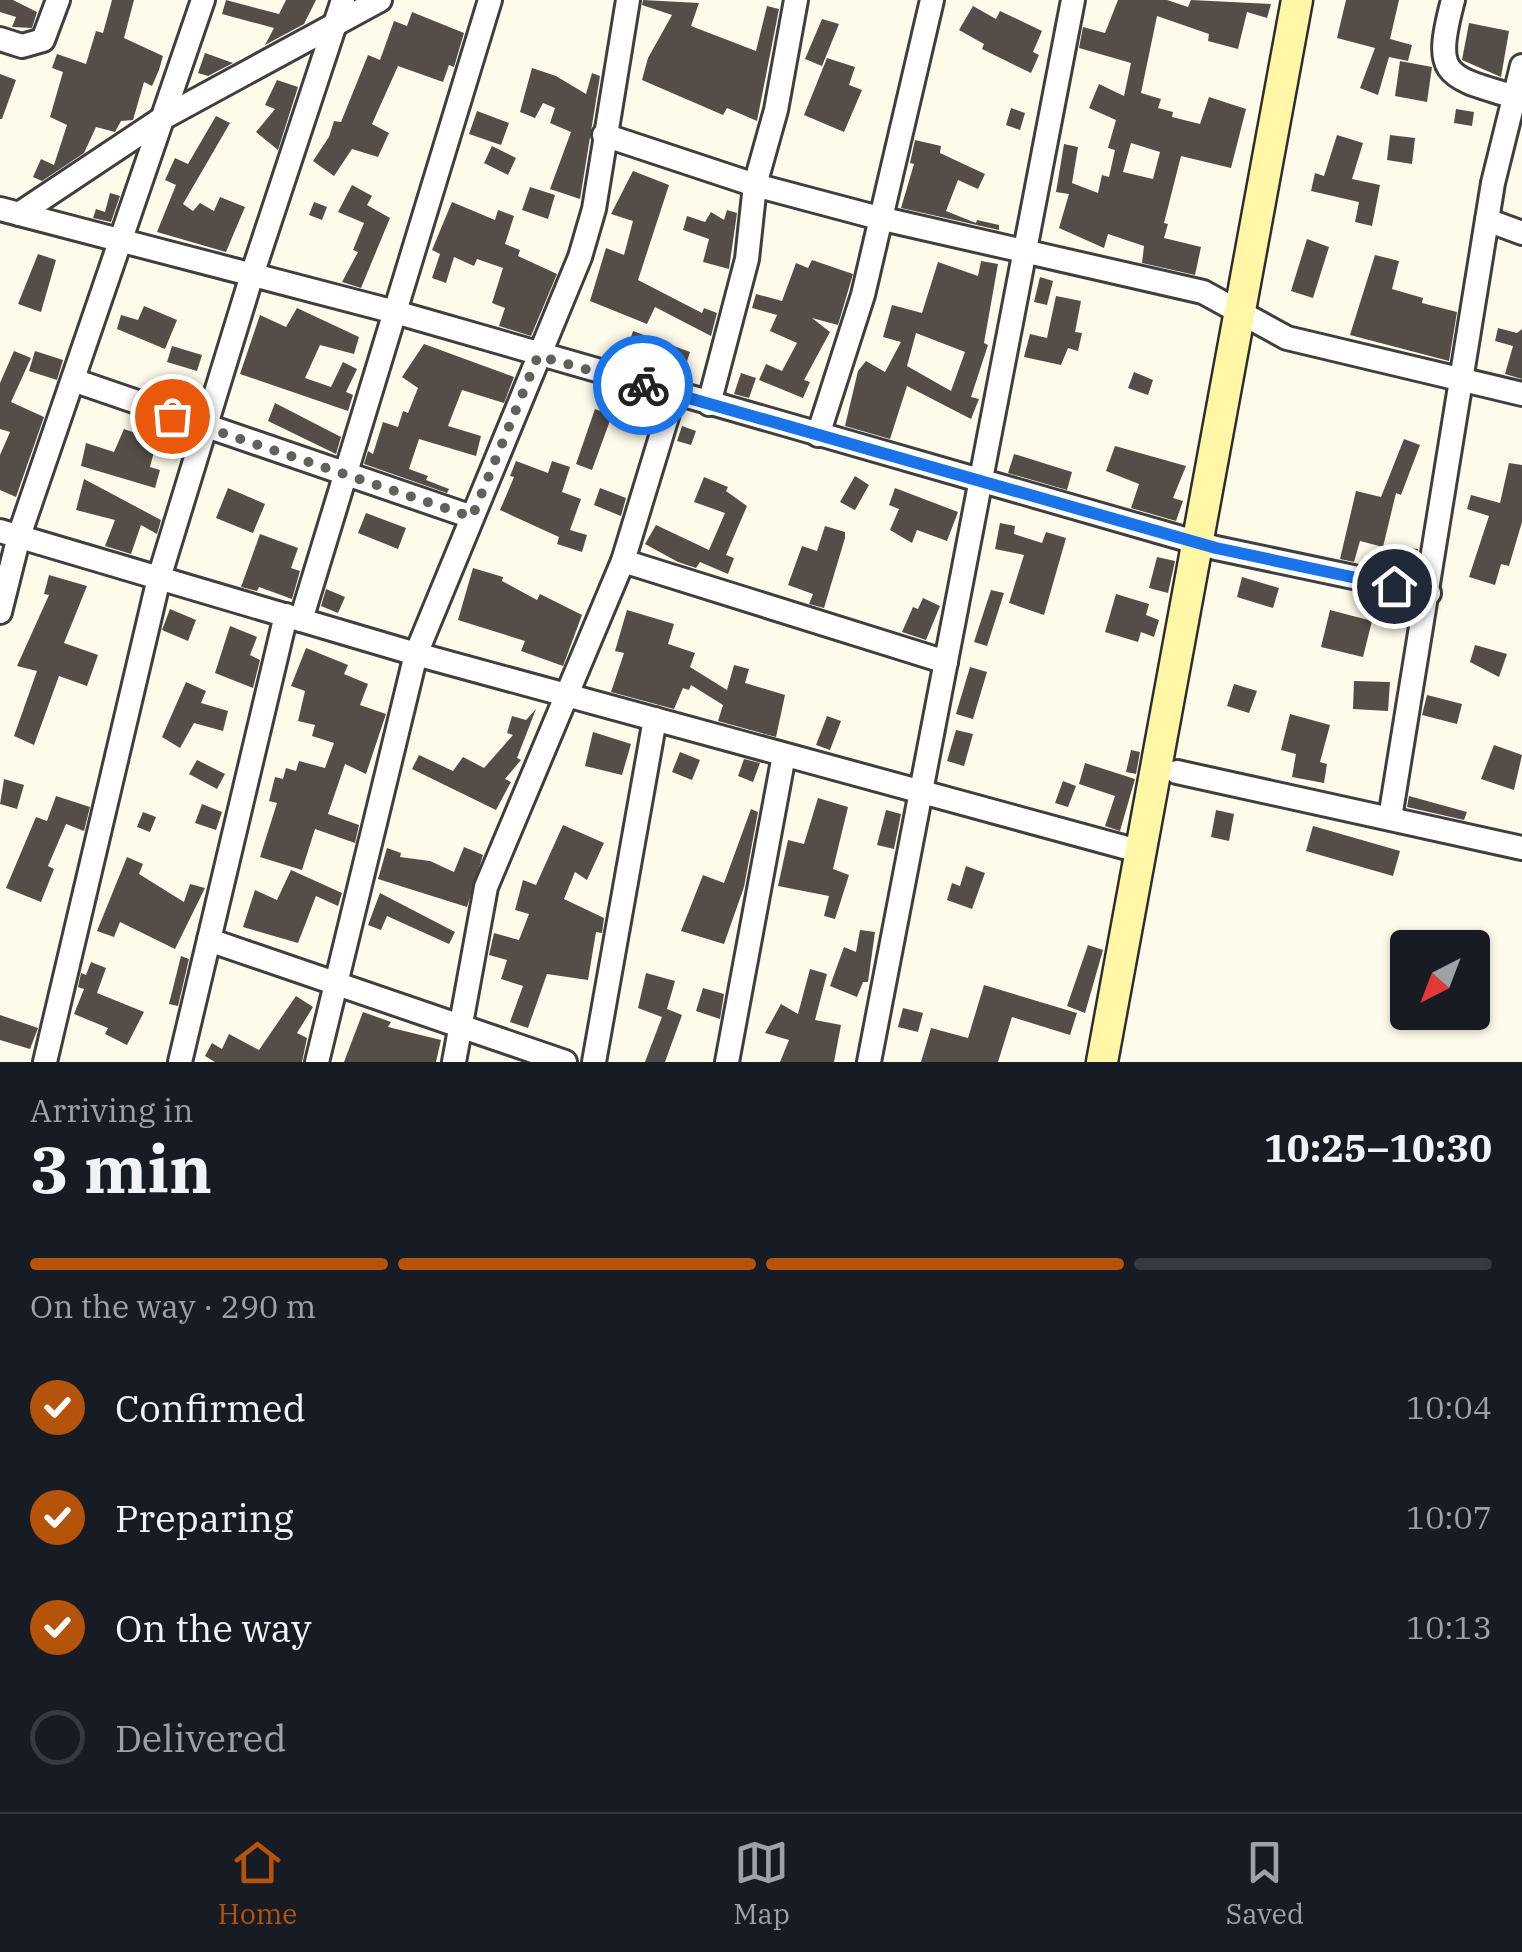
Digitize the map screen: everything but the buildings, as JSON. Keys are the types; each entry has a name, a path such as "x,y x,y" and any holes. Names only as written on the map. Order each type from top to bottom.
{"main road":[{"path":"1102,1062 1206,545 1297,0"},
{"path":"1247,316 1316,0"},
{"path":"1123,1062 1177,772 1206,545"}],"street":[{"path":"0,40 22,46 43,40 58,0"},
{"path":"0,612 10,534 73,380 203,0"},
{"path":"44,1062 159,578 252,274 343,0"},
{"path":"0,234 9,211 162,118 380,0"},
{"path":"180,1062 294,617 344,472 490,0"},
{"path":"318,1062 416,654 585,241 594,209 628,0"},
{"path":"709,404 746,259 755,185 776,110 796,0"},
{"path":"818,434 863,295 932,0"},
{"path":"869,1062 1073,0"},
{"path":"1453,0 1441,46 1446,68 1462,81 1515,97"},
{"path":"1390,818 1430,593 1487,220 1522,66"},
{"path":"604,135 755,185 880,218 1203,292 1287,338 1522,394"},
{"path":"9,211 394,312 1206,545 1430,593"},
{"path":"1487,220 1522,234"},
{"path":"73,380 472,517"},
{"path":"454,1062 486,888 564,694 623,561 674,394"},
{"path":"10,534 416,654 1142,852"},
{"path":"623,561 946,662"},
{"path":"594,1062 655,719"},
{"path":"727,1062 784,755"},
{"path":"1177,772 1522,848"},
{"path":"209,940 565,1062"}],"way so far":[{"path":"172,416 472,517 538,356 643,385"}],"route":[{"path":"643,385 1216,548 1394,586"}]}
